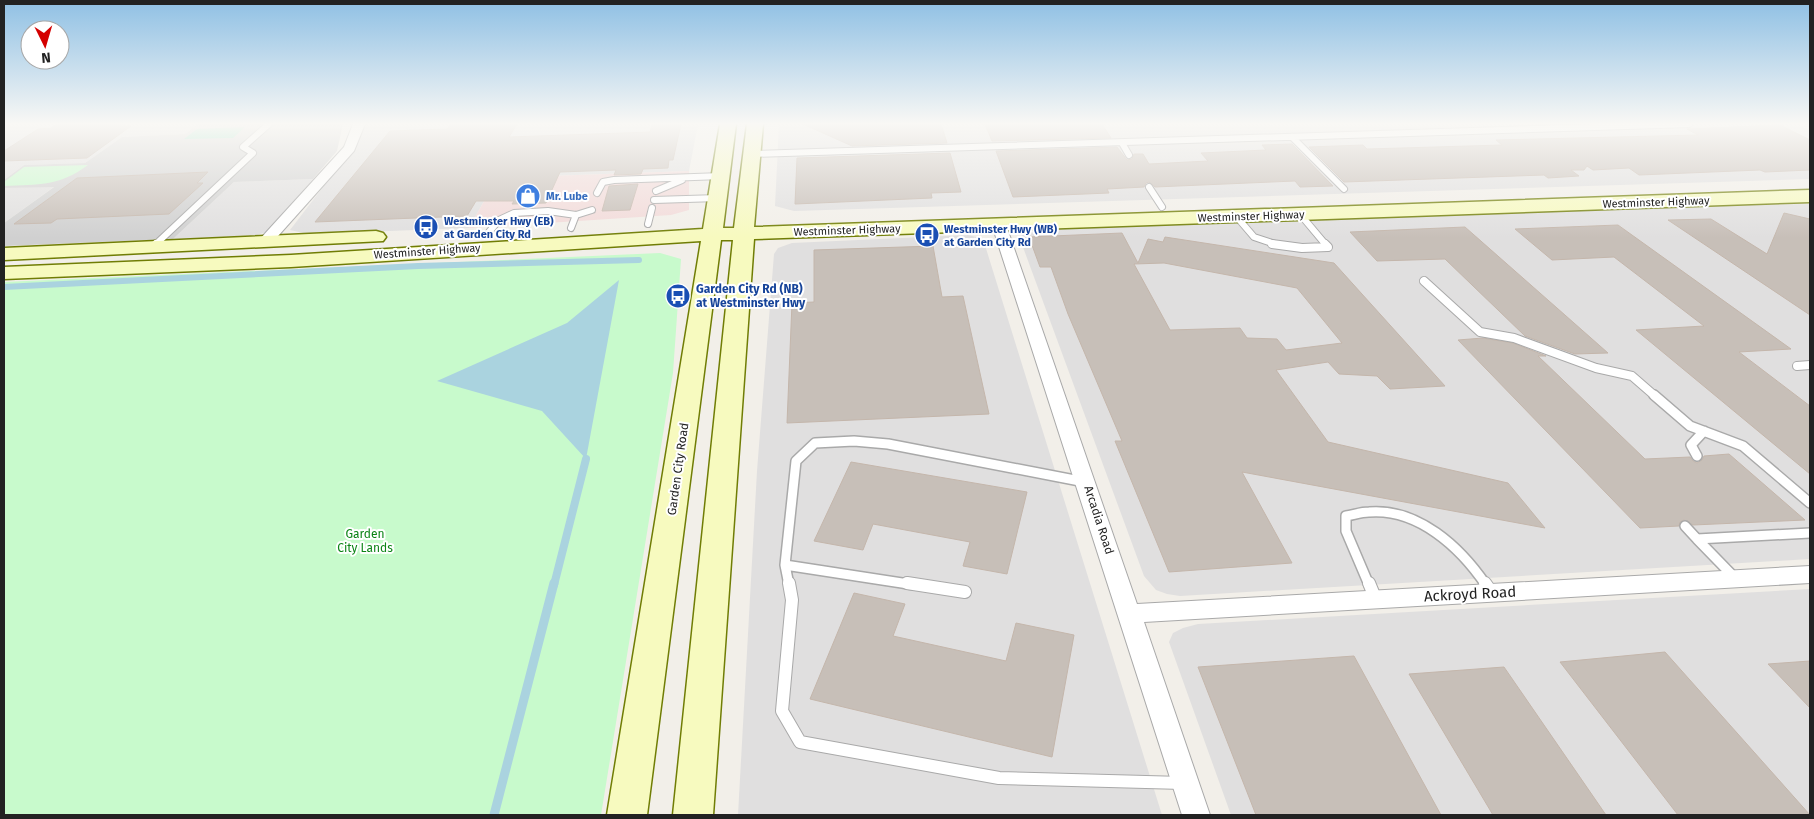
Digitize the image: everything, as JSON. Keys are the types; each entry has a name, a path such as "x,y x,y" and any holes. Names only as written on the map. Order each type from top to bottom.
{"main road":[{"name":"Garden City Road","path":"627,815 723,162"},
{"path":"693,815 751,162"},
{"name":"Westminster Highway","path":"4,273 291,261 578,241 713,228 1162,207 1810,184"},
{"name":"Westminster Highway","path":"744,227 999,224 1810,196"},
{"name":"Westminster Highway","path":"4,254 489,232 574,221 650,216 713,228"}],"street":[{"path":"265,242 337,162"},
{"name":"Arcadia Road","path":"999,224 1131,614 1196,815"},
{"name":"Ackroyd Road","path":"1131,614 1810,575"}],"lane":[{"path":"153,247 243,162"},
{"path":"1317,162 1344,189"},
{"path":"597,193 603,182 614,180 721,176"},
{"path":"656,191 687,178"},
{"path":"1149,187 1162,207"},
{"path":"654,200 718,198"},
{"path":"574,221 592,210"},
{"path":"1236,216 1248,232 1257,239 1299,248 1328,247 1300,214"},
{"path":"1424,281 1480,332 1514,338 1596,368 1632,376 1690,426 1743,446 1810,503"},
{"path":"1797,366 1810,365"},
{"path":"1698,456 1692,445 1704,431"},
{"path":"1086,483 888,444 854,441 815,443 796,461 785,565 792,600 782,711 800,742 999,778 1185,782"},
{"path":"1376,600 1346,531 1346,516 1361,511 1395,514 1430,528 1457,550 1477,571 1492,593"},
{"path":"1685,526 1735,578"},
{"path":"1697,539 1810,533"},
{"path":"785,565 965,592"}],"shaded area":[{"path":"4,162 86,162 24,165 4,180"},
{"path":"327,162 313,179 234,182 173,239 4,246 4,223 54,187 4,188 4,180 24,165"},
{"path":"342,162 691,162 689,171 497,178 469,228 308,234 290,230"},
{"path":"777,162 1810,162 1810,179 794,211 775,206"},
{"path":"689,171 689,210 671,215 469,228 497,178"},
{"path":"313,179 269,231 257,235 173,239 234,182"},
{"path":"55,186 4,223 4,188"},
{"path":"1810,204 1810,559 1180,596 1156,590 1144,576 1020,239 1023,234 1039,229 1690,206"},
{"path":"968,235 980,238 984,242 1162,815 738,815 757,471 774,254 778,248 792,243"},
{"path":"1810,589 1810,815 1231,815 1169,642 1173,633 1198,624"}],"green space":[{"path":"88,165 57,181 4,186 4,182 24,167"},
{"name":"Garden City Lands","path":"660,253 681,259 673,373 601,815 4,815 4,282"}],"water":[{"path":"619,280 586,459 542,411 437,381 567,323"}],"building":[{"path":"364,162 669,162 668,168 643,169 641,174 614,175 616,170 560,172 546,203 512,204 514,201 476,201 467,216 315,222"},
{"path":"797,162 953,162 961,192 931,193 932,198 795,204"},
{"path":"1000,162 1148,162 1149,164 1310,162 1333,186 1300,187 1295,181 1155,187 1149,182 1144,187 1107,189 1109,193 1013,197"},
{"path":"1324,162 1810,162 1810,170 1765,172 1760,170 1639,175 1629,168 1593,170 1587,166 1584,170 1571,170 1579,176 1548,178 1544,175 1344,182"},
{"path":"208,172 197,183 203,183 169,214 57,219 51,223 14,224 77,178"},
{"path":"638,184 630,210 602,211 609,186"},
{"path":"1784,213 1810,219 1810,315 1668,220 1711,219 1767,254"},
{"path":"1618,225 1791,349 1739,352 1810,406 1810,474 1636,330 1704,326 1614,257 1552,260 1515,229"},
{"path":"1465,227 1608,353 1575,354 1525,336 1445,259 1377,261 1350,232"},
{"path":"1122,233 1138,263 1148,239 1163,242 1165,237 1334,263 1445,386 1390,389 1377,376 1339,374 1328,362 1276,370 1328,442 1508,483 1545,528 1242,472 1292,563 1169,572 1115,441 1122,441 1068,314 1051,267 1040,267 1029,237","holes":["1164,263 1297,288 1342,343 1286,350 1277,339 1247,338 1240,328 1170,330 1134,264"]},
{"path":"933,246 942,297 963,296 989,414 787,423 792,303 814,302 814,250"},
{"path":"1483,338 1513,343 1546,356 1538,356 1645,459 1690,457 1697,463 1704,456 1729,454 1805,520 1693,525 1684,520 1680,522 1679,526 1640,528 1458,340"},
{"path":"851,462 1027,492 1007,574 963,566 970,542 873,524 863,550 814,541"},
{"path":"854,593 905,604 893,636 1006,661 1016,623 1074,635 1052,757 810,699"},
{"path":"1665,652 1810,815 1678,815 1560,662"},
{"path":"1354,656 1441,815 1256,815 1198,667"},
{"path":"1810,661 1810,708 1768,664"},
{"path":"1504,667 1606,815 1493,815 1409,674"}],"waterway":[{"path":"4,287 418,266 639,260"},
{"path":"554,585 586,459"},
{"path":"494,815 554,583"}],"place":[{"name":"Mr. Lube","path":"528,196"},
{"name":"Westminster Hwy (EB) at Garden City Rd","path":"426,227"},
{"name":"Westminster Hwy (WB) at Garden City Rd","path":"927,235"},
{"name":"Garden City Rd (NB) at Westminster Hwy","path":"678,296"}]}
